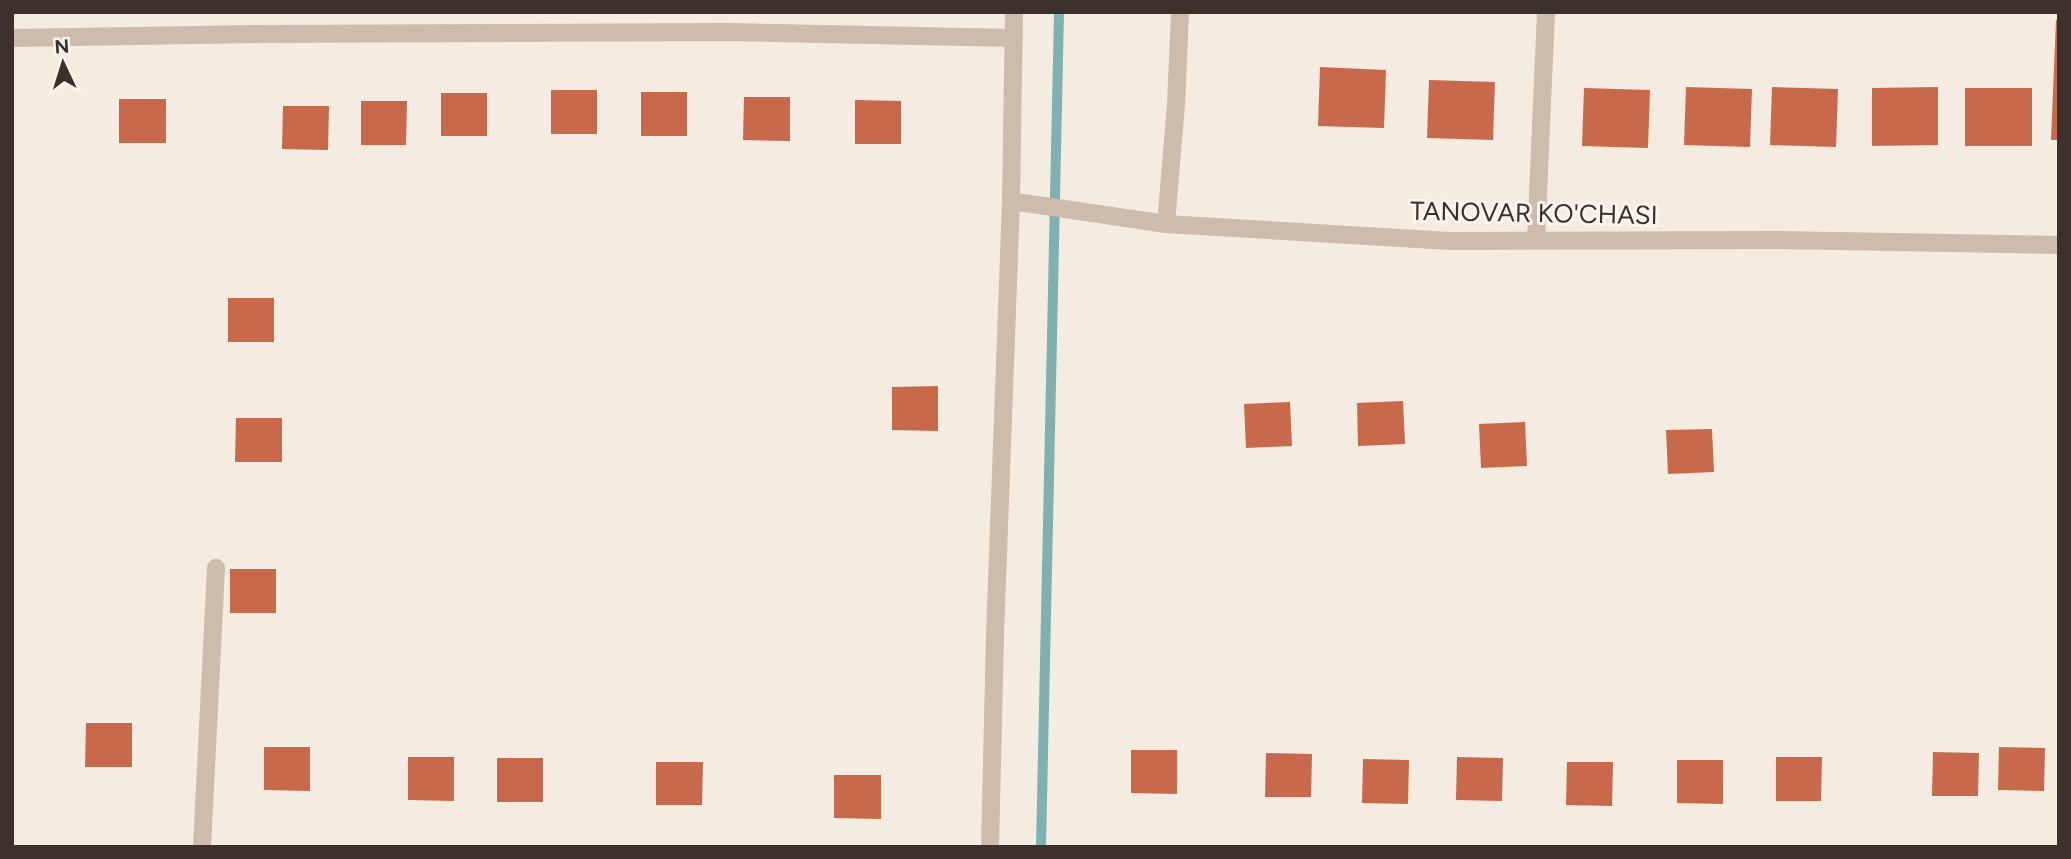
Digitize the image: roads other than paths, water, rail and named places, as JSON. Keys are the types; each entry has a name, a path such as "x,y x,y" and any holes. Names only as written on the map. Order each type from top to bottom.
{"street":[{"path":"990,847 1011,201 1014,12"},
{"path":"1166,224 1176,106 1180,12"},
{"path":"1536,240 1546,12"},
{"path":"12,38 726,32 1014,38"},
{"name":"TANOVAR KO'CHASI","path":"1011,201 1166,224 1450,241 1773,240 2059,245"},
{"path":"202,847 216,568"}],"waterway":[{"path":"1041,847 1059,12"}]}
